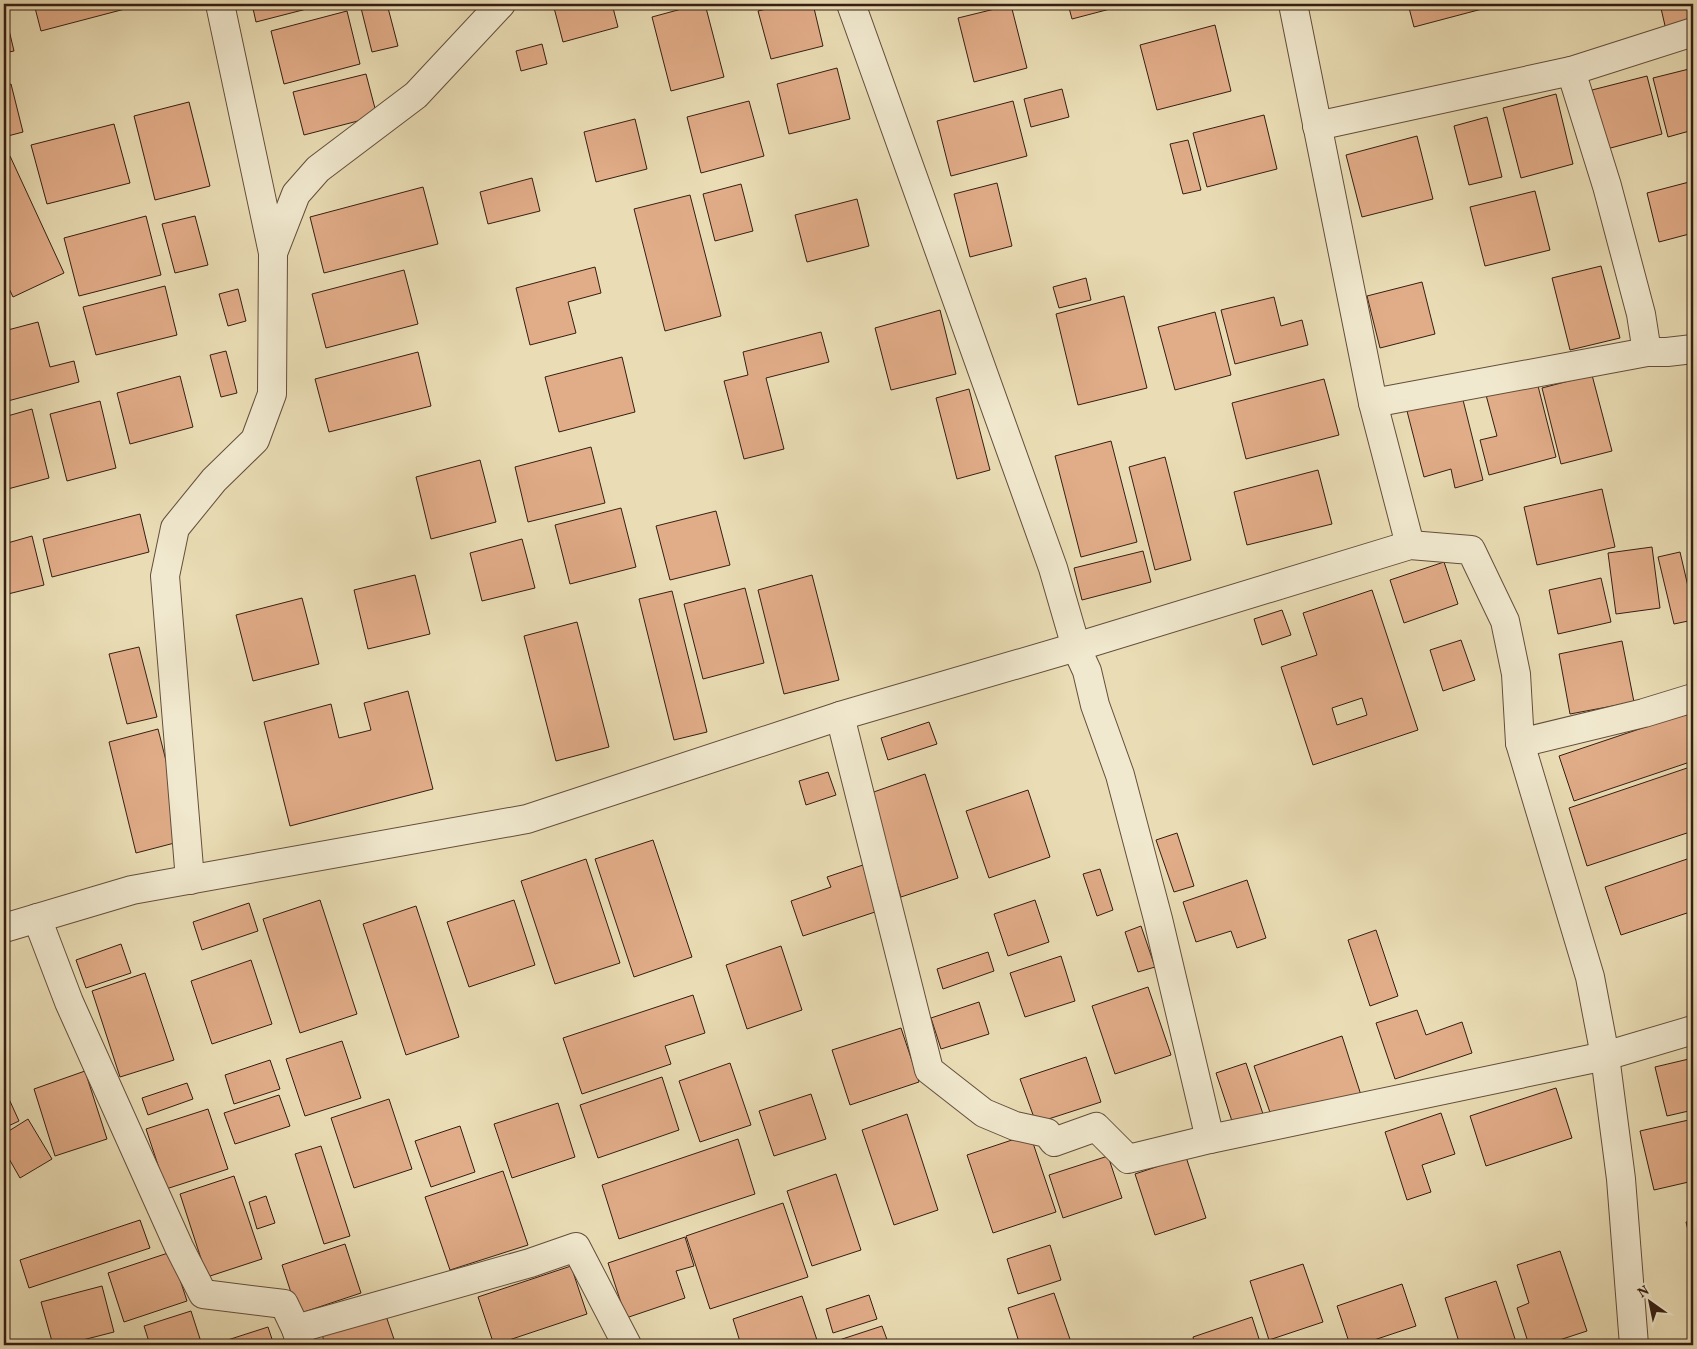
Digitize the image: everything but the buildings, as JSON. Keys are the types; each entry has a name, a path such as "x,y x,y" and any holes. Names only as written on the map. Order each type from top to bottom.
{"street":[{"path":"190,880 165,576 175,528 214,480 255,440 272,394 273,254 220,4"},
{"path":"273,254 296,194 318,169 416,95 500,4"},
{"path":"851,4 1053,568 1076,647 1087,671 1095,705 1120,775 1158,919 1210,1140"},
{"path":"1293,4 1373,403 1410,545"},
{"path":"1317,126 1571,71 1693,32"},
{"path":"1571,71 1607,186 1641,314 1647,352"},
{"path":"1373,403 1647,352 1693,349"},
{"path":"4,928 132,890 527,819 840,716 1076,647 1410,545 1471,550 1505,621 1516,674 1520,743 1590,977 1605,1056 1622,1179 1634,1345"},
{"path":"1520,743 1693,698"},
{"path":"840,716 930,1070 984,1113 1015,1126 1047,1133 1054,1142 1096,1127 1128,1159 1605,1056 1693,1030"},
{"path":"37,918 69,1002 178,1247 203,1294 284,1304 298,1337 576,1247 627,1345"}]}
